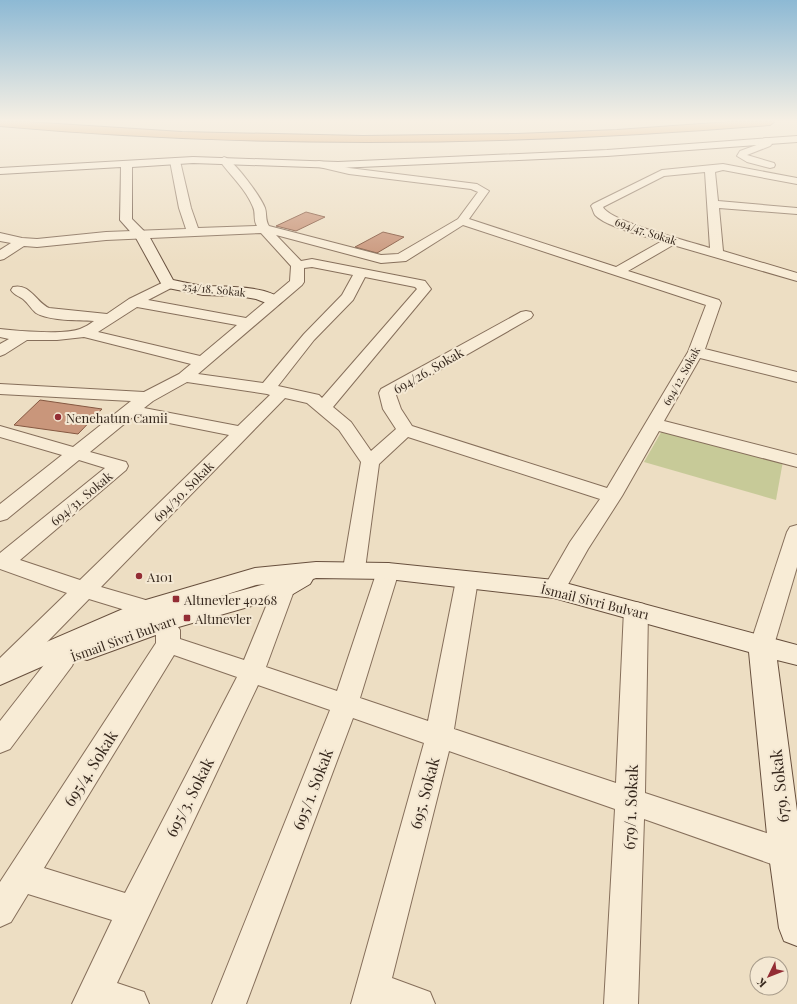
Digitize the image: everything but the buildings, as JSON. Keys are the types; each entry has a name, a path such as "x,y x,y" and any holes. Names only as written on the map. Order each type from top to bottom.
{"street":[{"path":"0,171 34,169"},
{"name":"254/18. Sokak","path":"127,169 126,220 142,236 168,284 203,290 239,291 260,295 274,301"},
{"path":"177,169 185,208 193,232"},
{"path":"0,514 77,454 146,397 185,377 297,282 298,265 261,222 260,209 240,177 232,169"},
{"path":"0,237 22,242 37,243 106,236 142,236 266,229 381,259 401,258 462,220 484,190 473,186 340,169"},
{"name":"694/47. Sokak","path":"705,169 662,174 597,206 600,213 607,218 636,230 797,277"},
{"path":"712,169 710,172 717,254"},
{"path":"728,169 797,181"},
{"path":"713,204 797,211"},
{"name":"694/12. Sokak","path":"462,220 714,303 696,352 612,496 578,547 554,589"},
{"path":"618,271 673,240"},
{"path":"0,256 22,242"},
{"path":"298,265 312,263 420,284 424,288 323,408"},
{"name":"694/30. Sokak","path":"0,678 84,590 242,432 274,391 310,337 348,297 360,273"},
{"path":"85,333 134,302 168,284"},
{"path":"18,290 27,295 44,312 107,318"},
{"path":"134,302 248,324"},
{"name":"694/26. Sokak","path":"405,430 392,409 387,393 526,315"},
{"path":"0,333 23,336 85,333 204,362"},
{"path":"0,351 23,336"},
{"path":"696,352 797,377"},
{"path":"185,377 274,391 313,399 345,426 370,462"},
{"path":"0,389 146,397"},
{"path":"130,410 242,432"},
{"path":"654,424 797,461"},
{"path":"354,570 370,462 405,430 612,496"},
{"name":"694/31. Sokak","path":"2,561 119,466 77,454 5,437"},
{"path":"762,645 797,532"},
{"path":"2,561 84,590 161,624 252,672 792,857"},
{"name":"İsmail Sivri Bulvarı","path":"0,678 161,624 284,588 316,570"},
{"name":"İsmail Sivri Bulvarı","path":"0,678 63,659 161,624 256,578 316,570 388,571 554,589 636,610 797,655"},
{"name":"695/1. Sokak","path":"229,1004 345,704 388,571"},
{"name":"695. Sokak","path":"370,996 439,736 467,580"},
{"name":"695/3. Sokak","path":"92,999 133,911 252,672 284,588"},
{"name":"679/1. Sokak","path":"621,1004 630,802 636,610"},
{"name":"695/4. Sokak","path":"0,911 22,877 161,624"},
{"name":"679. Sokak","path":"762,645 792,857 797,928"},
{"path":"0,741 63,659"},
{"path":"22,877 133,911"},
{"path":"370,996 418,1004"},
{"path":"92,999 132,1004"}],"green space":[{"path":"663,429 783,461 776,500 644,462"}],"place":[{"name":"Nenehatun Camii","path":"58,417"},
{"name":"A101","path":"139,576"},
{"name":"Altınevler 40268","path":"176,599"},
{"name":"Altınevler","path":"187,618"}]}
